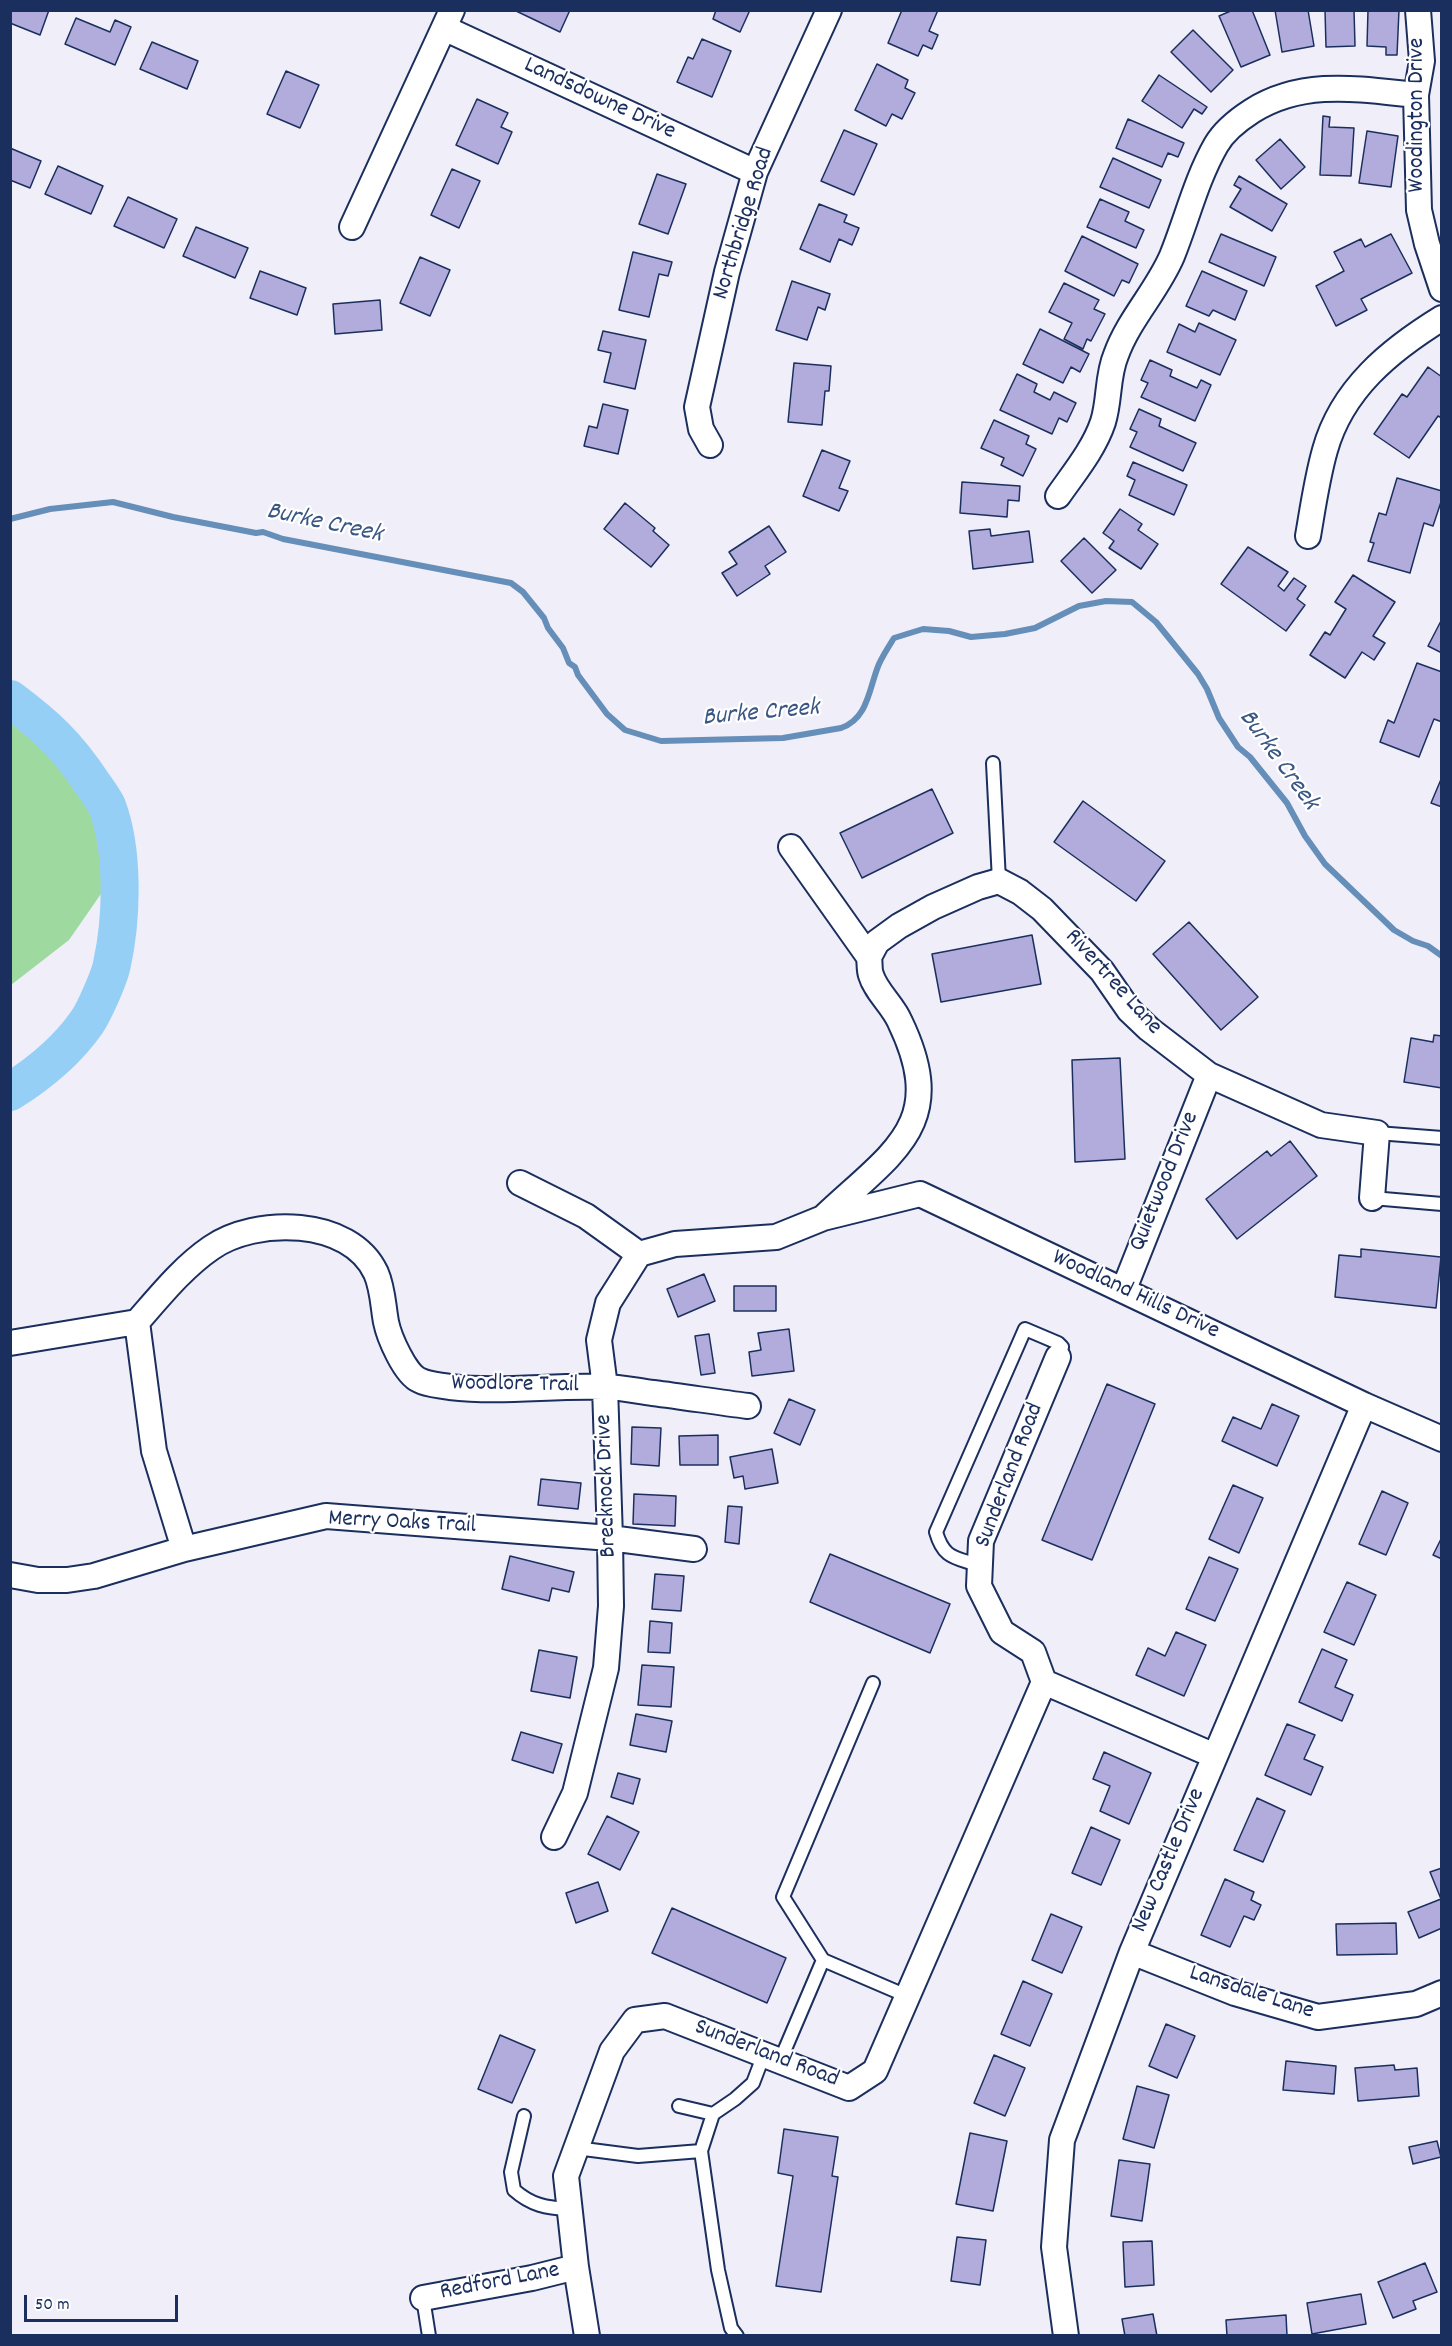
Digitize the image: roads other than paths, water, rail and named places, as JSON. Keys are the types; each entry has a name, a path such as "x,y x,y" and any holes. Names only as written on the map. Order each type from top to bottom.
{"street":[{"name":"Northbridge Road","path":"710,445 701,429 697,407 727,272 755,172 829,10"},
{"name":"Woodington Drive","path":"1418,10 1422,61 1416,95 1419,210 1427,244 1442,289"},
{"name":"Landsdowne Drive","path":"352,226 448,19 755,172"},
{"path":"1058,496 1097,437 1104,420 1116,355 1172,257 1201,177 1217,144 1228,129 1243,116 1267,101 1313,89 1341,87 1416,95"},
{"path":"1308,536 1325,448 1336,422 1355,389 1373,368 1410,338 1442,318"},
{"path":"520,1183 586,1216 639,1254 675,1244 776,1237 823,1218 885,1160 909,1131 918,1105 920,1076 916,1058 897,1015 871,976 869,957 791,847"},
{"path":"869,957 877,942 899,926 933,907 978,887 999,882"},
{"name":"Rivertree Lane","path":"999,882 1020,892 1042,909 1102,971 1129,1010 1149,1029 1209,1075 1321,1125 1377,1133"},
{"name":"Quietwood Drive","path":"1124,1289 1209,1075"},
{"path":"1372,1198 1377,1133"},
{"name":"Woodland Hills Drive","path":"823,1218 920,1194 1364,1405 1442,1439"},
{"name":"Woodlore Trail","path":"137,1322 174,1280 218,1244 244,1233 300,1227 319,1230 345,1242 368,1258 377,1275 388,1330 405,1367 418,1380 435,1385 470,1389 605,1387 748,1406"},
{"name":"Brecknock Drive","path":"554,1837 575,1793 606,1668 611,1606 610,1538 605,1387 599,1340 608,1303 639,1254"},
{"path":"10,1342 137,1322 154,1451 183,1549"},
{"name":"Sunderland Road","path":"587,2336 576,2267 566,2176 612,2051 635,2020 665,2016 849,2088 875,2071 1044,1682 1033,1652 1002,1632 979,1586 981,1541 1058,1357"},
{"name":"New Castle Drive","path":"1066,2336 1054,2247 1062,2140 1132,1952 1364,1405"},
{"name":"Merry Oaks Trail","path":"10,1575 38,1580 67,1580 94,1576 183,1549 327,1516 610,1538 694,1549"},
{"path":"1044,1682 1215,1756"},
{"name":"Lansdale Lane","path":"1132,1952 1235,1994 1318,2017 1416,2004 1442,1993"},
{"name":"Redford Lane","path":"423,2298 532,2278 576,2267"}],"lane":[{"path":"993,763 999,882"},
{"path":"1377,1133 1442,1138"},
{"path":"1372,1198 1442,1204"},
{"path":"980,1566 946,1554 939,1544 936,1532 1025,1329 1058,1342 1062,1347 1058,1357"},
{"path":"873,1683 783,1897 823,1960 907,1996"},
{"path":"737,2336 731,2328 718,2270 701,2151 713,2114 735,2100 753,2083 772,2057 823,1960"},
{"path":"679,2106 713,2114"},
{"path":"524,2116 511,2172 514,2190 527,2201 543,2207 569,2210"},
{"path":"576,2148 638,2156 701,2151"},
{"path":"423,2298 429,2336"}],"waterway":[{"name":"Burke Creek","path":"10,519 50,509 113,502 173,517 256,533 263,532 283,539 511,583 523,592 544,618 548,628 563,648 569,663 575,667 578,675 607,714 625,730 661,741 783,738 841,728 857,717 863,709 879,664 894,638 923,629 949,631 971,637 1005,634 1035,628 1079,606 1106,601 1132,602 1156,622 1198,674 1219,718 1238,747 1250,757 1287,803 1305,836 1325,864 1394,930 1413,941 1428,946 1442,956"},
{"path":"10,699 45,727 65,747 104,800 113,824 120,885 118,926 112,964 94,1010 79,1033 62,1052 10,1092"}]}
